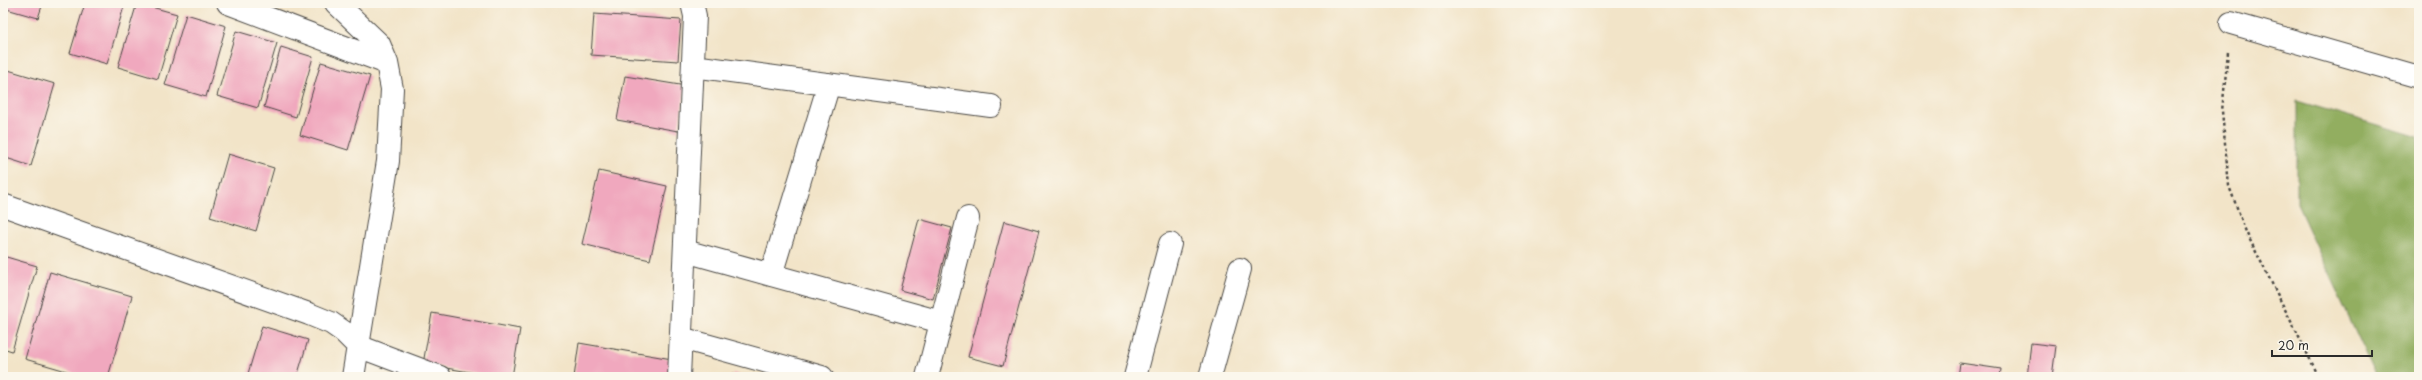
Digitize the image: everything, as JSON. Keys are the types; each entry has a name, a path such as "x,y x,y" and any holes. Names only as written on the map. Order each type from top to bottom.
{"street":[{"path":"228,3 387,62"},
{"path":"336,3 379,44 387,62 392,89 388,161 353,377"},
{"path":"679,377 695,16 692,3"},
{"path":"2231,23 2419,77"},
{"path":"693,66 991,106"},
{"path":"771,275 828,84"},
{"path":"3,206 309,314 335,326 358,346 440,377"},
{"path":"927,377 968,218"},
{"path":"1135,377 1170,244"},
{"path":"684,251 941,322"},
{"path":"1210,377 1240,269"},
{"path":"681,338 822,377"}],"path":[{"path":"2231,23 2222,111 2230,186 2246,232 2319,377"}],"green space":[{"path":"2297,101 2419,137 2419,377 2376,377 2297,204"}],"building":[{"path":"3,3 43,3 38,18 3,8"},
{"path":"85,3 125,3 107,64 70,53"},
{"path":"137,3 177,14 158,79 118,67"},
{"path":"186,14 226,26 206,97 165,85"},
{"path":"594,14 681,20 678,61 591,55"},
{"path":"236,31 277,43 258,108 217,96"},
{"path":"281,47 313,57 296,117 264,107"},
{"path":"321,62 370,76 348,150 300,135"},
{"path":"8,70 55,84 31,166 3,157 3,87"},
{"path":"625,76 686,86 678,131 617,120"},
{"path":"228,154 274,168 256,231 210,217"},
{"path":"599,171 667,186 650,260 582,244"},
{"path":"919,219 952,228 933,299 900,290"},
{"path":"1004,221 1039,231 1003,366 968,357"},
{"path":"3,256 37,266 12,351 3,348"},
{"path":"50,272 132,296 108,377 87,377 25,359"},
{"path":"432,313 520,329 512,377 498,377 423,364"},
{"path":"262,326 308,340 297,377 247,377"},
{"path":"579,343 672,359 669,377 574,377"},
{"path":"2031,343 2056,346 2052,377 2027,377"},
{"path":"1960,363 2001,369 2000,377 1958,377"},
{"path":"733,373 745,377 732,377"}]}
